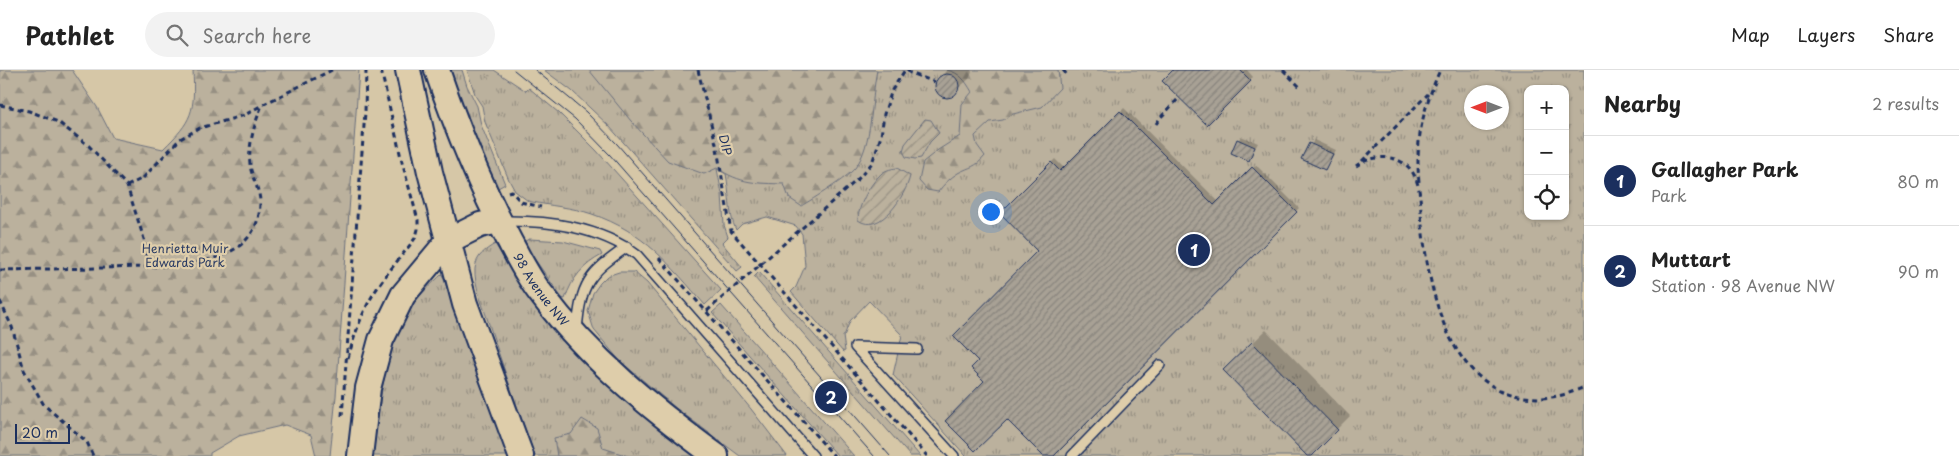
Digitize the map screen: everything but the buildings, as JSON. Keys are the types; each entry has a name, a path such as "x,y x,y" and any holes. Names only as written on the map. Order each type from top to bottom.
{"main road":[{"path":"408,70 440,213 465,304 521,456"},
{"name":"98 Avenue NW","path":"437,70 462,140 488,200 541,294 576,336 617,378 667,420 716,456"},
{"path":"360,456 368,388 381,340 403,295 448,240 480,225 499,221"}],"lane":[{"path":"499,221 555,224 582,230 627,248 637,255 813,456"},
{"path":"576,336 579,303 584,287 590,277 606,262 627,248"},
{"path":"917,349 855,347 954,456"},
{"path":"1072,456 1160,366"}],"path":[{"path":"127,186 143,178 180,139 200,128 245,115 332,70"},
{"path":"342,421 365,112 366,70"},
{"path":"346,364 362,316 375,291 416,237 418,229 418,220 402,162 381,70"},
{"name":"DIP","path":"698,70 726,194 728,225 733,235 759,265"},
{"path":"707,311 858,179 872,163 881,136 884,114 892,90 906,70 935,82"},
{"path":"1063,70 1068,76"},
{"path":"1283,70 1300,87"},
{"path":"1440,70 1430,92 1421,124 1417,158 1429,273 1437,304 1454,345 1472,370 1496,388 1522,397 1549,398 1570,393 1584,387"},
{"path":"1420,195 1413,172 1397,160 1386,157 1374,158 1363,161 1356,166 1430,92"},
{"path":"1156,124 1179,98"},
{"path":"0,105 29,111 58,122 88,146 127,186 144,239 148,267"},
{"path":"0,270 148,267 200,261 229,254 246,242 256,222 260,201 250,165 250,156 254,126 262,105"},
{"path":"488,200 511,191"},
{"path":"418,220 440,213"},
{"path":"759,265 927,456"},
{"path":"746,276 750,280"},
{"path":"721,298 724,302"},
{"path":"0,301 12,327 24,370 44,405 87,442 93,456"}],"green space":[{"name":"Henrietta Muir Edwards Park","path":"0,70 72,70 97,107 113,138 163,149 181,130 190,114 193,96 193,70 359,70 330,456 316,456 311,435 285,425 239,436 210,453 210,456 0,456"},
{"path":"451,70 462,70 467,86 477,106 481,125 505,184 498,188 476,146"},
{"path":"467,70 494,70 526,91 529,88 559,113 596,150 721,290 705,305 668,263 642,240 627,230 611,221 592,214 528,201 515,191 485,122 482,106 476,97"},
{"path":"544,70 1584,70 1584,456 966,456 893,375 902,335 869,301 850,321 843,336 845,351 843,352 791,292 796,287 805,266 802,234 796,226 767,217 742,224 736,230 730,210 726,174 717,169 722,194 724,225 728,237 722,243 742,267 737,271 609,126 572,91"},
{"path":"589,70 877,70 868,134 861,158 855,168 845,177 801,206 789,198 784,184 757,183 741,180 717,168 704,174 668,161 631,121"},
{"path":"947,70 1058,70 1060,88 1042,107 1013,114 1003,120 990,122 975,136 977,145 985,156 975,165 952,177 938,192 927,190 919,181 923,162 960,136 962,104 972,92 962,78"},
{"path":"925,119 931,120 939,133 930,142 921,158 906,157 903,151 905,144"},
{"path":"897,168 910,176 908,184 898,202 891,211 875,223 866,223 858,220 862,203 875,180 883,172"},
{"path":"529,239 563,241 600,251 602,255 589,263 579,273 565,299 562,298 524,243"},
{"path":"495,244 533,304 575,353 613,389 696,456 535,456 498,352 476,281 475,269 477,260"},
{"path":"619,272 634,272 647,283 751,409 787,456 740,456 677,409 620,361 594,330 588,311 593,293 600,283 607,276"},
{"path":"759,272 920,456 910,456 754,277"},
{"path":"442,274 507,456 373,456 381,396 389,357 396,338 404,319 415,302"},
{"path":"721,305 854,456 838,456 712,313"},
{"path":"582,419 597,428 603,448 628,456 557,456 554,438 571,434"}],"tram line":[{"path":"514,70 575,119 610,155 874,456"},
{"path":"535,70 586,112 617,144 890,456"}],"place":[{"name":"Gallagher Park","path":"1194,250"},
{"name":"Muttart","path":"831,397"}]}
